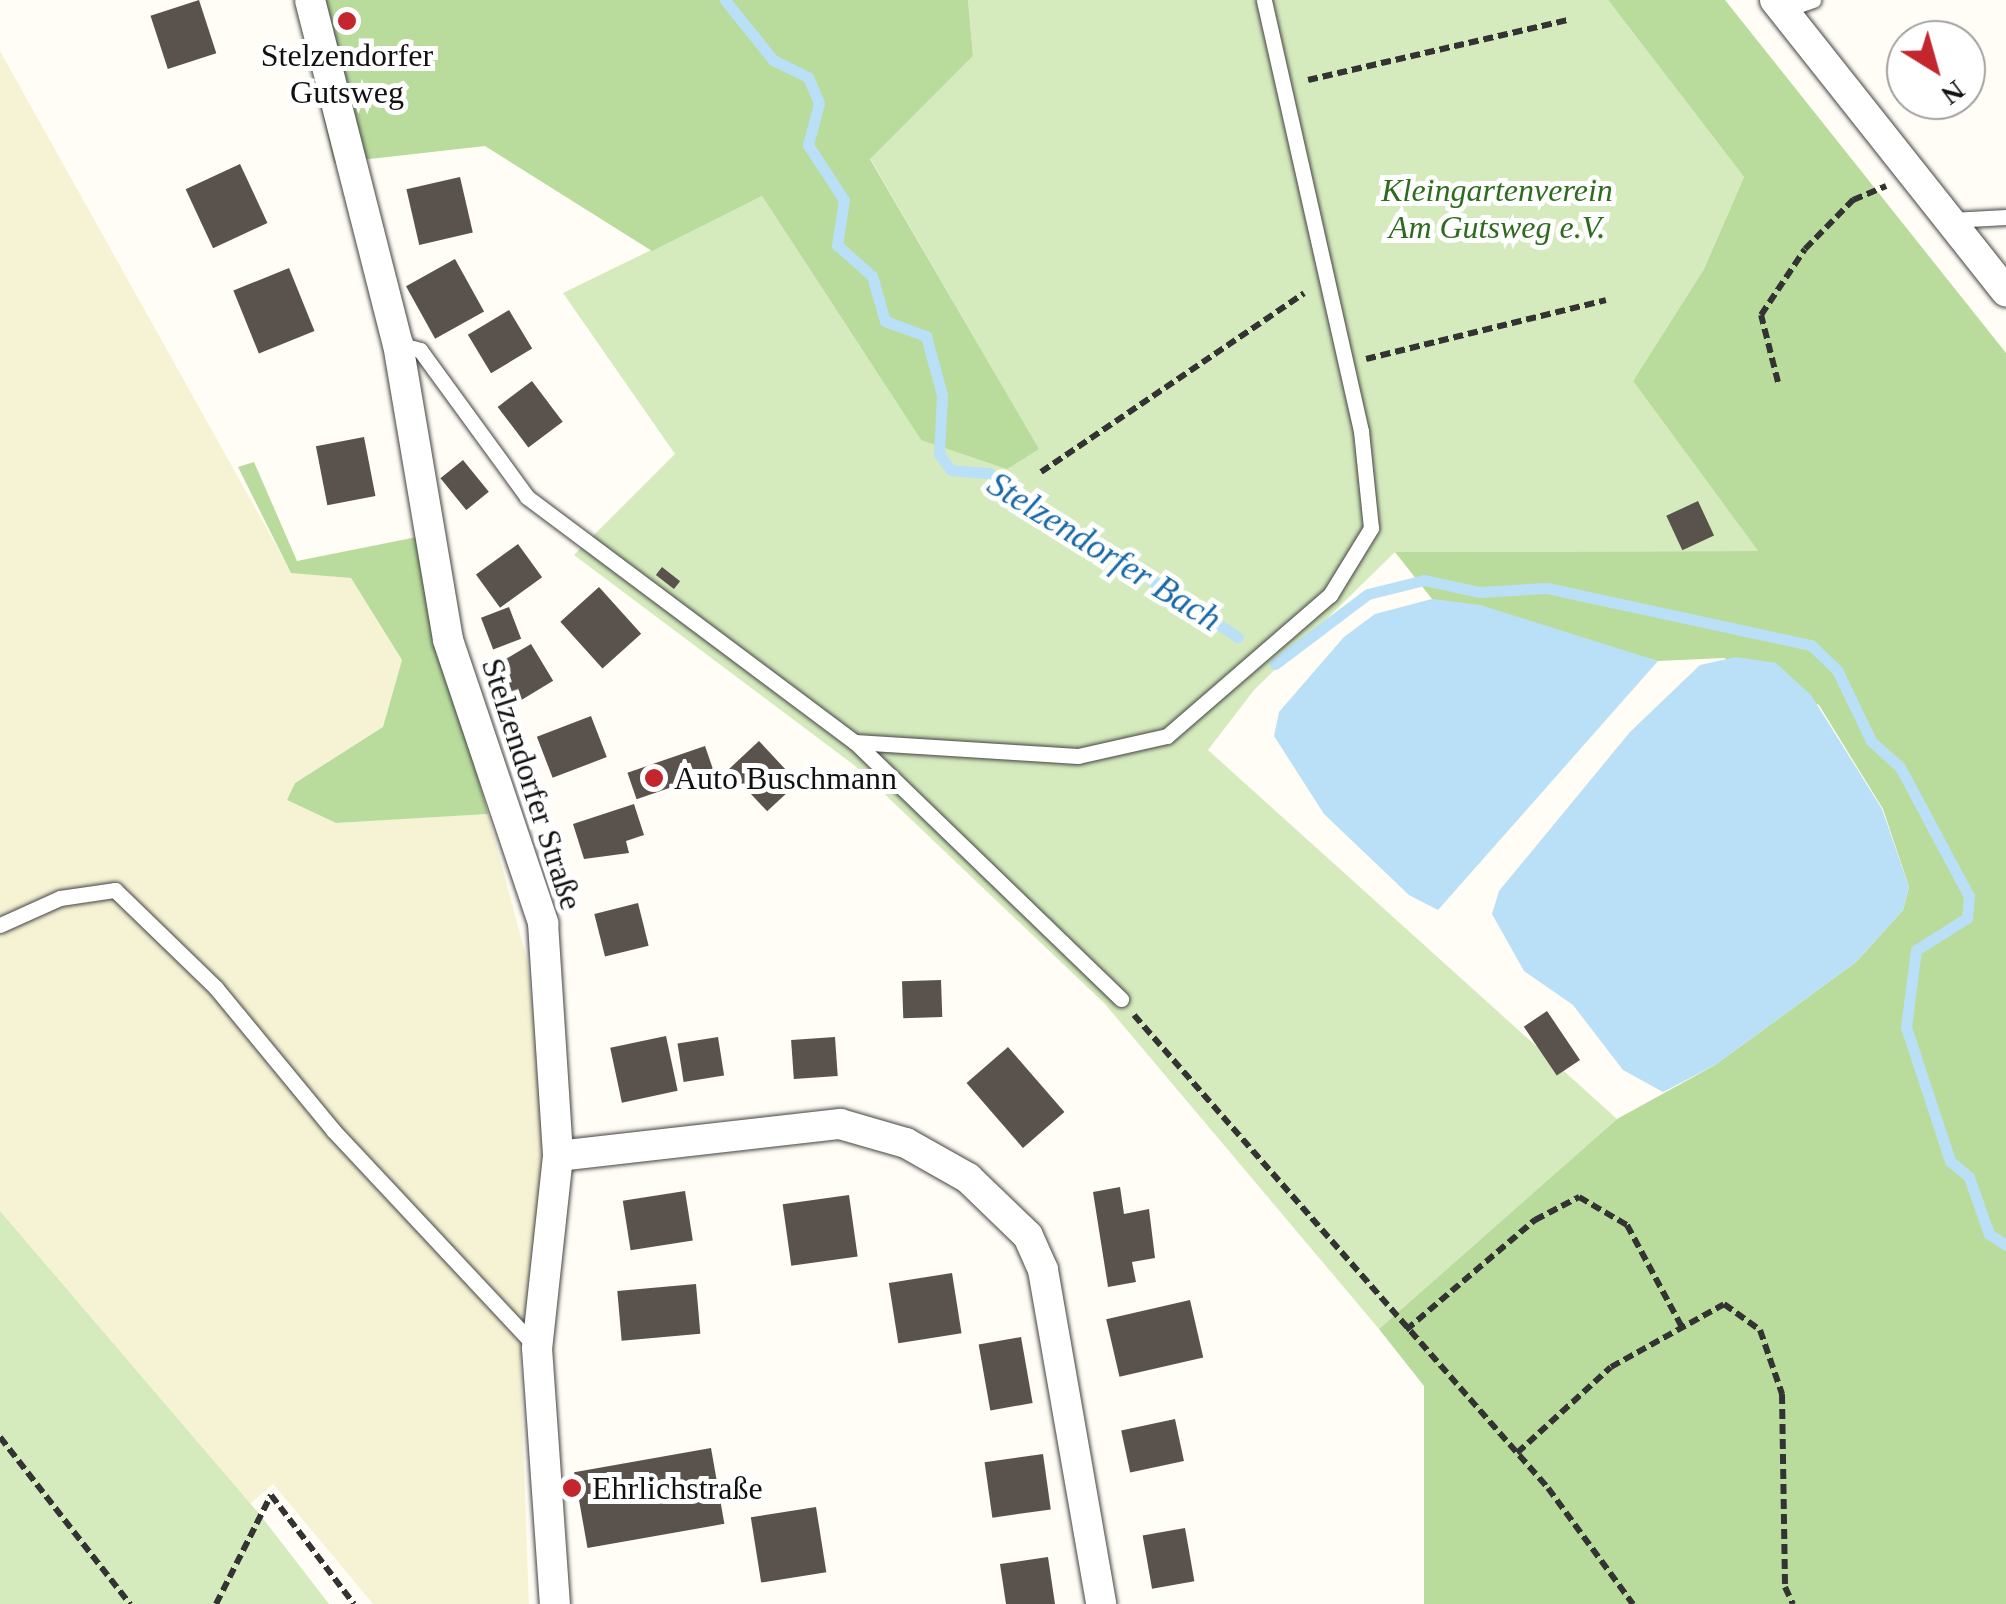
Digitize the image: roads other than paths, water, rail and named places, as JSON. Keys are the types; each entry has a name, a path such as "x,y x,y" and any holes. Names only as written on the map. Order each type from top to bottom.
{"street":[{"name":"Stelzendorfer Straße","path":"310,0 398,344 448,640 543,922 558,1156 537,1348 555,1604"},
{"path":"1779,5 1910,176 2006,291"},
{"path":"558,1156 840,1124 906,1143 968,1178 1028,1236 1043,1270 1102,1604"}],"lane":[{"path":"856,742 1078,756 1192,722 1330,596 1371,528 1346,364 1264,0"},
{"path":"1779,5 1813,0"},
{"path":"1948,220 2006,217"},
{"path":"398,344 420,350 527,497 856,742 1120,999"},
{"path":"0,924 60,898 115,890 216,988 333,1130 537,1348"}],"water":[{"path":"1432,599 1480,605 1658,661 1438,910 1409,895 1324,814 1274,736 1279,712 1344,637 1375,614"},
{"path":"1736,657 1776,663 1811,695 1882,809 1909,887 1903,910 1856,962 1715,1065 1663,1092 1623,1070 1573,1005 1524,971 1492,914 1499,891 1630,732 1700,665"}],"waterway":[{"name":"Stelzendorfer Bach","path":"725,0 773,60 808,77 819,103 808,145 844,200 837,245 872,276 885,321 926,336 942,395 939,454 951,470 989,473 1238,637"},
{"name":"Stelzendorfer Bach","path":"1275,664 1368,594 1424,580 1479,592 1547,588 1811,645 1837,670 1871,741 1900,767 1969,896 1967,918 1916,950 1906,1027 1950,1161 1969,1177 1989,1234 2006,1245"}],"place":[{"name":"Stelzendorfer Gutsweg","path":"347,21"},
{"name":"Auto Buschmann","path":"654,778"},
{"name":"Ehrlichstraße","path":"572,1488"}],"park label":[{"name":"Kleingartenverein Am Gutsweg e.V.","path":"1497,210"}]}
